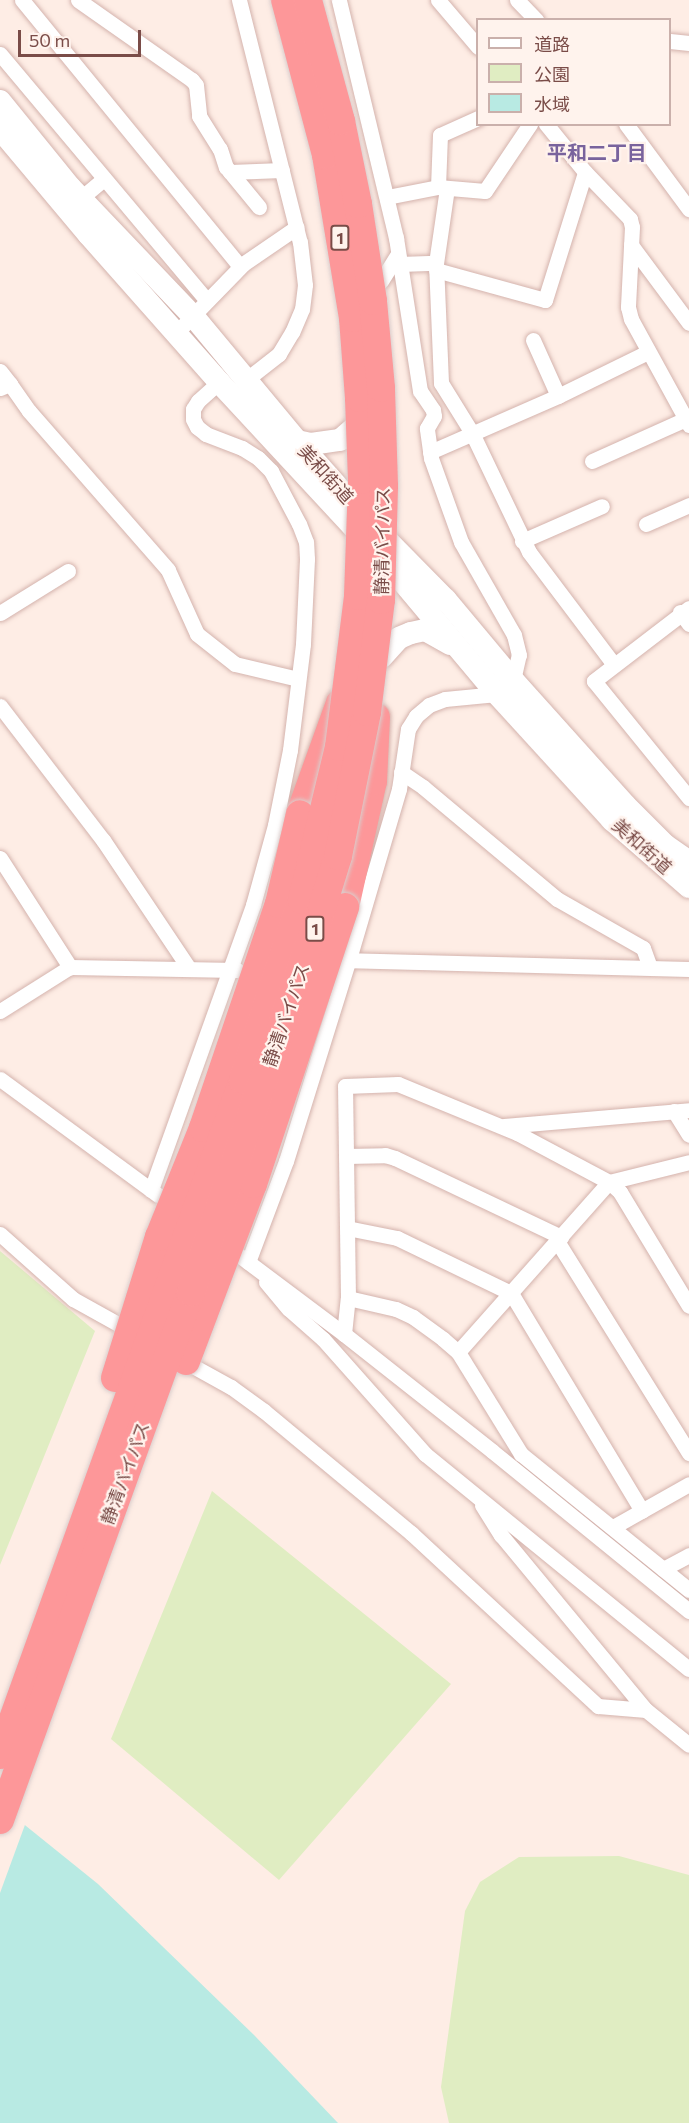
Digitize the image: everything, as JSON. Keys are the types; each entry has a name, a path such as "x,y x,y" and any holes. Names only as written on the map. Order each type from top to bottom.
{"highway":[{"path":"42,1640 97,1436 148,1270 210,1106 276,913 300,814 332,721 357,661 366,600 380,545 355,275 345,229 276,0"},
{"name":"静清バイパス","path":"0,1755 243,1080 303,900 339,747 358,596 362,480 359,398 353,318 326,155 285,0"},
{"name":"静清バイパス","path":"0,1820 191,1292 322,908 342,835 367,712 381,600 384,486 381,388 373,301 358,204 341,121 308,0"},
{"path":"47,1687 140,1479 253,1184 345,907 373,781 373,745 382,657 380,545 392,266 319,0"}],"main road":[{"name":"美和街道","path":"0,100 81,198 200,309 247,379 460,649 505,687 665,845 689,862"},
{"name":"美和街道","path":"0,129 88,236 219,382 380,545 446,600 505,687 612,820 653,858 689,886"},
{"path":"297,441 311,444 340,441 356,426 367,410"},
{"path":"382,657 399,638 425,630 460,649"}],"street":[{"path":"22,0 240,266"},
{"path":"78,0 192,80 196,86 199,116 220,149 230,172 259,207"},
{"path":"239,0 304,262 302,309 292,332 279,354 247,379"},
{"path":"250,1264 286,1161 349,959 399,789 408,729 416,716 429,705 445,699 505,687 519,655 514,635 461,542 447,508 430,452 428,428 434,416 433,410 420,391 392,266 387,197 339,0"},
{"path":"438,0 476,46"},
{"path":"517,0 534,18"},
{"path":"671,41 689,43"},
{"path":"0,54 104,179 200,309"},
{"path":"476,118 440,135 443,188 436,267 441,383 472,433 522,541 543,574 614,665"},
{"path":"387,197 443,188 485,191 529,126"},
{"path":"548,126 585,172 630,219 633,227 628,307 631,319 686,415 592,461"},
{"path":"628,126 686,199"},
{"path":"230,172 282,170"},
{"path":"392,266 436,267 544,300 585,172"},
{"path":"81,198 104,179"},
{"path":"176,333 240,266 297,227"},
{"path":"631,245 689,323"},
{"path":"532,340 558,396"},
{"path":"430,452 558,396 648,352"},
{"path":"0,371 5,386 168,570 197,634 234,664 298,679"},
{"path":"151,1190 253,905 275,825 290,750 303,644 306,542 299,524 271,471 250,453 206,434 197,427 193,419 193,409 198,400 219,382"},
{"path":"646,524 689,505"},
{"path":"522,541 602,506"},
{"path":"0,613 68,571"},
{"path":"686,615 594,681 689,798"},
{"path":"0,706 103,840 188,968"},
{"path":"401,772 423,787 557,899 643,948 650,967"},
{"path":"0,858 70,968"},
{"path":"0,1011 70,968 188,968 230,971 349,959 689,969"},
{"path":"0,1079 344,1334 689,1611"},
{"path":"344,1334 348,1298 345,1086 398,1084 501,1126 609,1182 620,1192 689,1306"},
{"path":"501,1126 681,1111 689,1135"},
{"path":"346,1156 385,1155 395,1158 559,1239 689,1453"},
{"path":"458,1352 609,1182 689,1162"},
{"path":"347,1228 397,1238 510,1293 642,1511"},
{"path":"0,1234 73,1299 231,1387 264,1411 411,1533 598,1706 646,1710"},
{"path":"250,1264 276,1295 322,1339 425,1454 689,1669"},
{"path":"348,1298 396,1310 412,1317 458,1352 521,1454 689,1590"},
{"path":"613,1527 689,1484"},
{"path":"475,1494 501,1536 646,1710 689,1745"},
{"path":"663,1569 689,1555"}],"green space":[{"path":"0,1251 95,1331 0,1565"},
{"path":"212,1491 451,1684 279,1880 111,1739"},
{"path":"619,1856 689,1875 689,2123 449,2123 441,2087 465,1911 480,1882 519,1857"}],"water":[{"path":"0,1805 98,1884 254,2035 338,2123 0,2123"}],"pier":[{"path":"0,1802 26,1822 0,1893"}],"district":[{"name":"平和二丁目","path":"597,152"}]}
